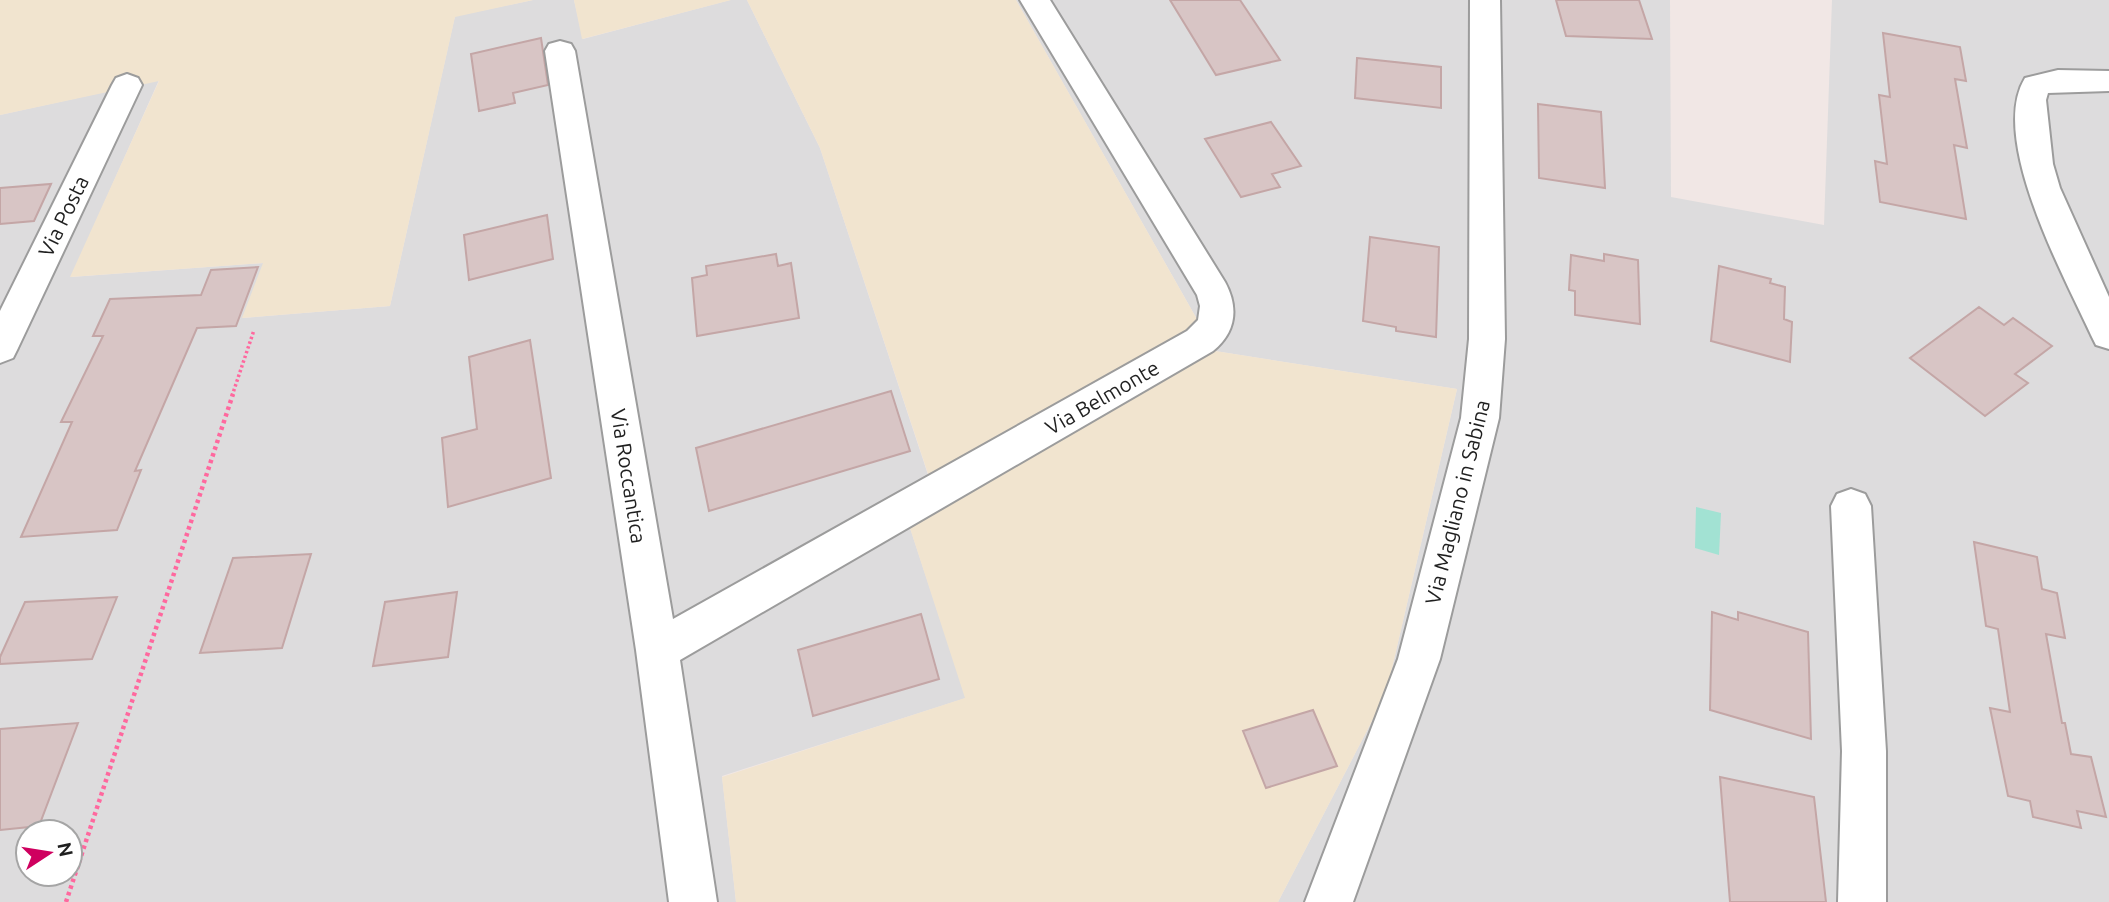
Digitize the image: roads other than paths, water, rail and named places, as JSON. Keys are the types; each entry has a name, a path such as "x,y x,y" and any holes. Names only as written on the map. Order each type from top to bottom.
{"street":[{"name":"Via Belmonte","path":"657,650 1212,332 1219,309 1213,292 1035,0"},
{"name":"Via Magliano in Sabina","path":"1329,902 1415,670 1480,418 1487,339 1485,0"},
{"name":"Via Roccantica","path":"560,51 657,650 693,902"},
{"path":"2109,81 2047,81 2036,85 2030,100 2037,164 2043,188 2109,335"},
{"name":"Via Posta","path":"0,348 127,85"},
{"path":"1851,506 1864,751 1862,902"}]}
